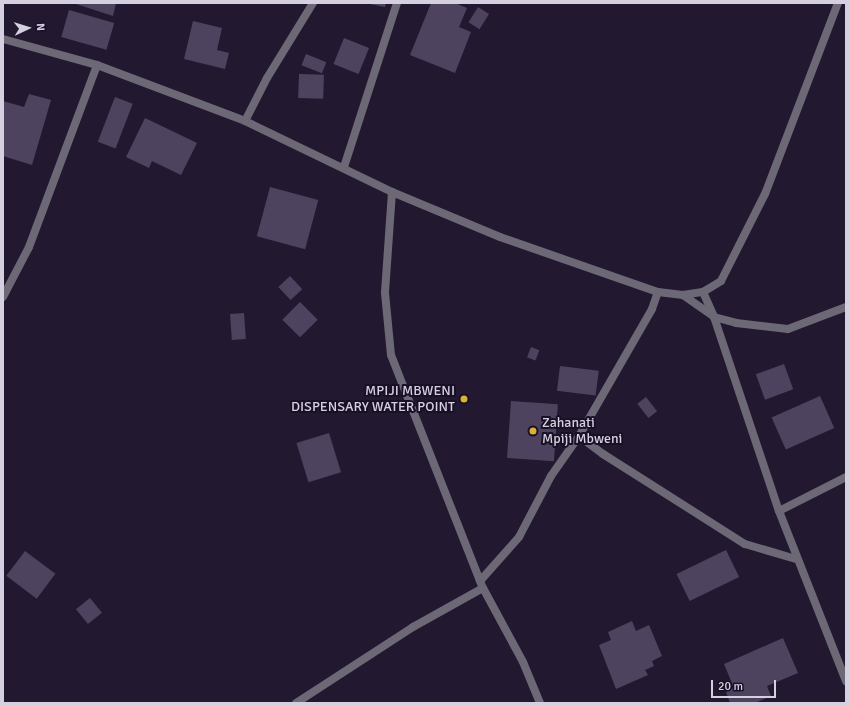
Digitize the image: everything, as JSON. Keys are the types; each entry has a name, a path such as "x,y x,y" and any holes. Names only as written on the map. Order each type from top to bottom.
{"street":[{"path":"245,121 267,78 313,3"},
{"path":"344,168 397,3"},
{"path":"3,39 96,65 245,121 392,192 500,237 658,292 683,295 703,292 721,281 765,194 838,3"},
{"path":"3,297 30,247 96,65"},
{"path":"392,192 385,293 391,355 481,584 523,662 540,703"},
{"path":"296,703 481,584 519,537 551,476 580,436 652,309 658,292"},
{"path":"703,292 714,317 796,559 846,681"},
{"path":"683,295 714,317 736,323 788,329 846,307"},
{"path":"580,436 603,454 745,544 796,559"},
{"path":"779,511 846,477"}],"building":[{"path":"73,3 116,3 113,16"},
{"path":"365,3 386,3 385,7"},
{"path":"431,3 455,3 467,8 459,27 471,32 455,73 410,55"},
{"path":"478,7 489,14 479,29 468,22"},
{"path":"69,10 114,23 106,50 61,37"},
{"path":"193,21 222,28 217,50 229,53 225,69 184,59"},
{"path":"344,38 369,48 359,74 334,64"},
{"path":"306,54 326,62 322,73 302,65"},
{"path":"299,74 324,75 323,99 298,98"},
{"path":"29,94 51,100 32,165 3,156 3,101 24,107"},
{"path":"115,97 133,104 116,149 98,142"},
{"path":"145,118 197,143 181,175 152,161 149,168 126,157"},
{"path":"270,187 318,200 305,249 257,236"},
{"path":"290,276 302,289 291,300 278,287"},
{"path":"300,302 318,320 300,337 282,320"},
{"path":"244,313 246,339 232,340 230,314"},
{"path":"531,347 539,350 535,360 527,357"},
{"path":"784,364 793,389 765,400 756,374"},
{"path":"560,366 599,371 596,396 557,391"},
{"path":"820,396 834,428 786,450 772,418"},
{"path":"646,397 657,411 648,418 637,404"},
{"name":"Zahanati Mpiji Mbweni","path":"511,401 558,404 554,461 507,458"},
{"path":"329,433 341,472 308,482 296,443"},
{"path":"726,550 739,577 690,601 677,574"},
{"path":"25,551 55,574 37,599 6,576"},
{"path":"90,598 102,613 88,624 76,609"},
{"path":"632,621 636,631 649,625 662,656 652,661 654,666 645,670 648,675 616,689 599,645 611,640 608,632"},
{"path":"783,638 798,673 767,686 771,696 755,703 730,703 726,692 734,688 724,664"}],"place":[{"name":"MPIJI MBWENI DISPENSARY WATER POINT","path":"464,399"},
{"name":"Zahanati Mpiji Mbweni","path":"533,431"}]}
